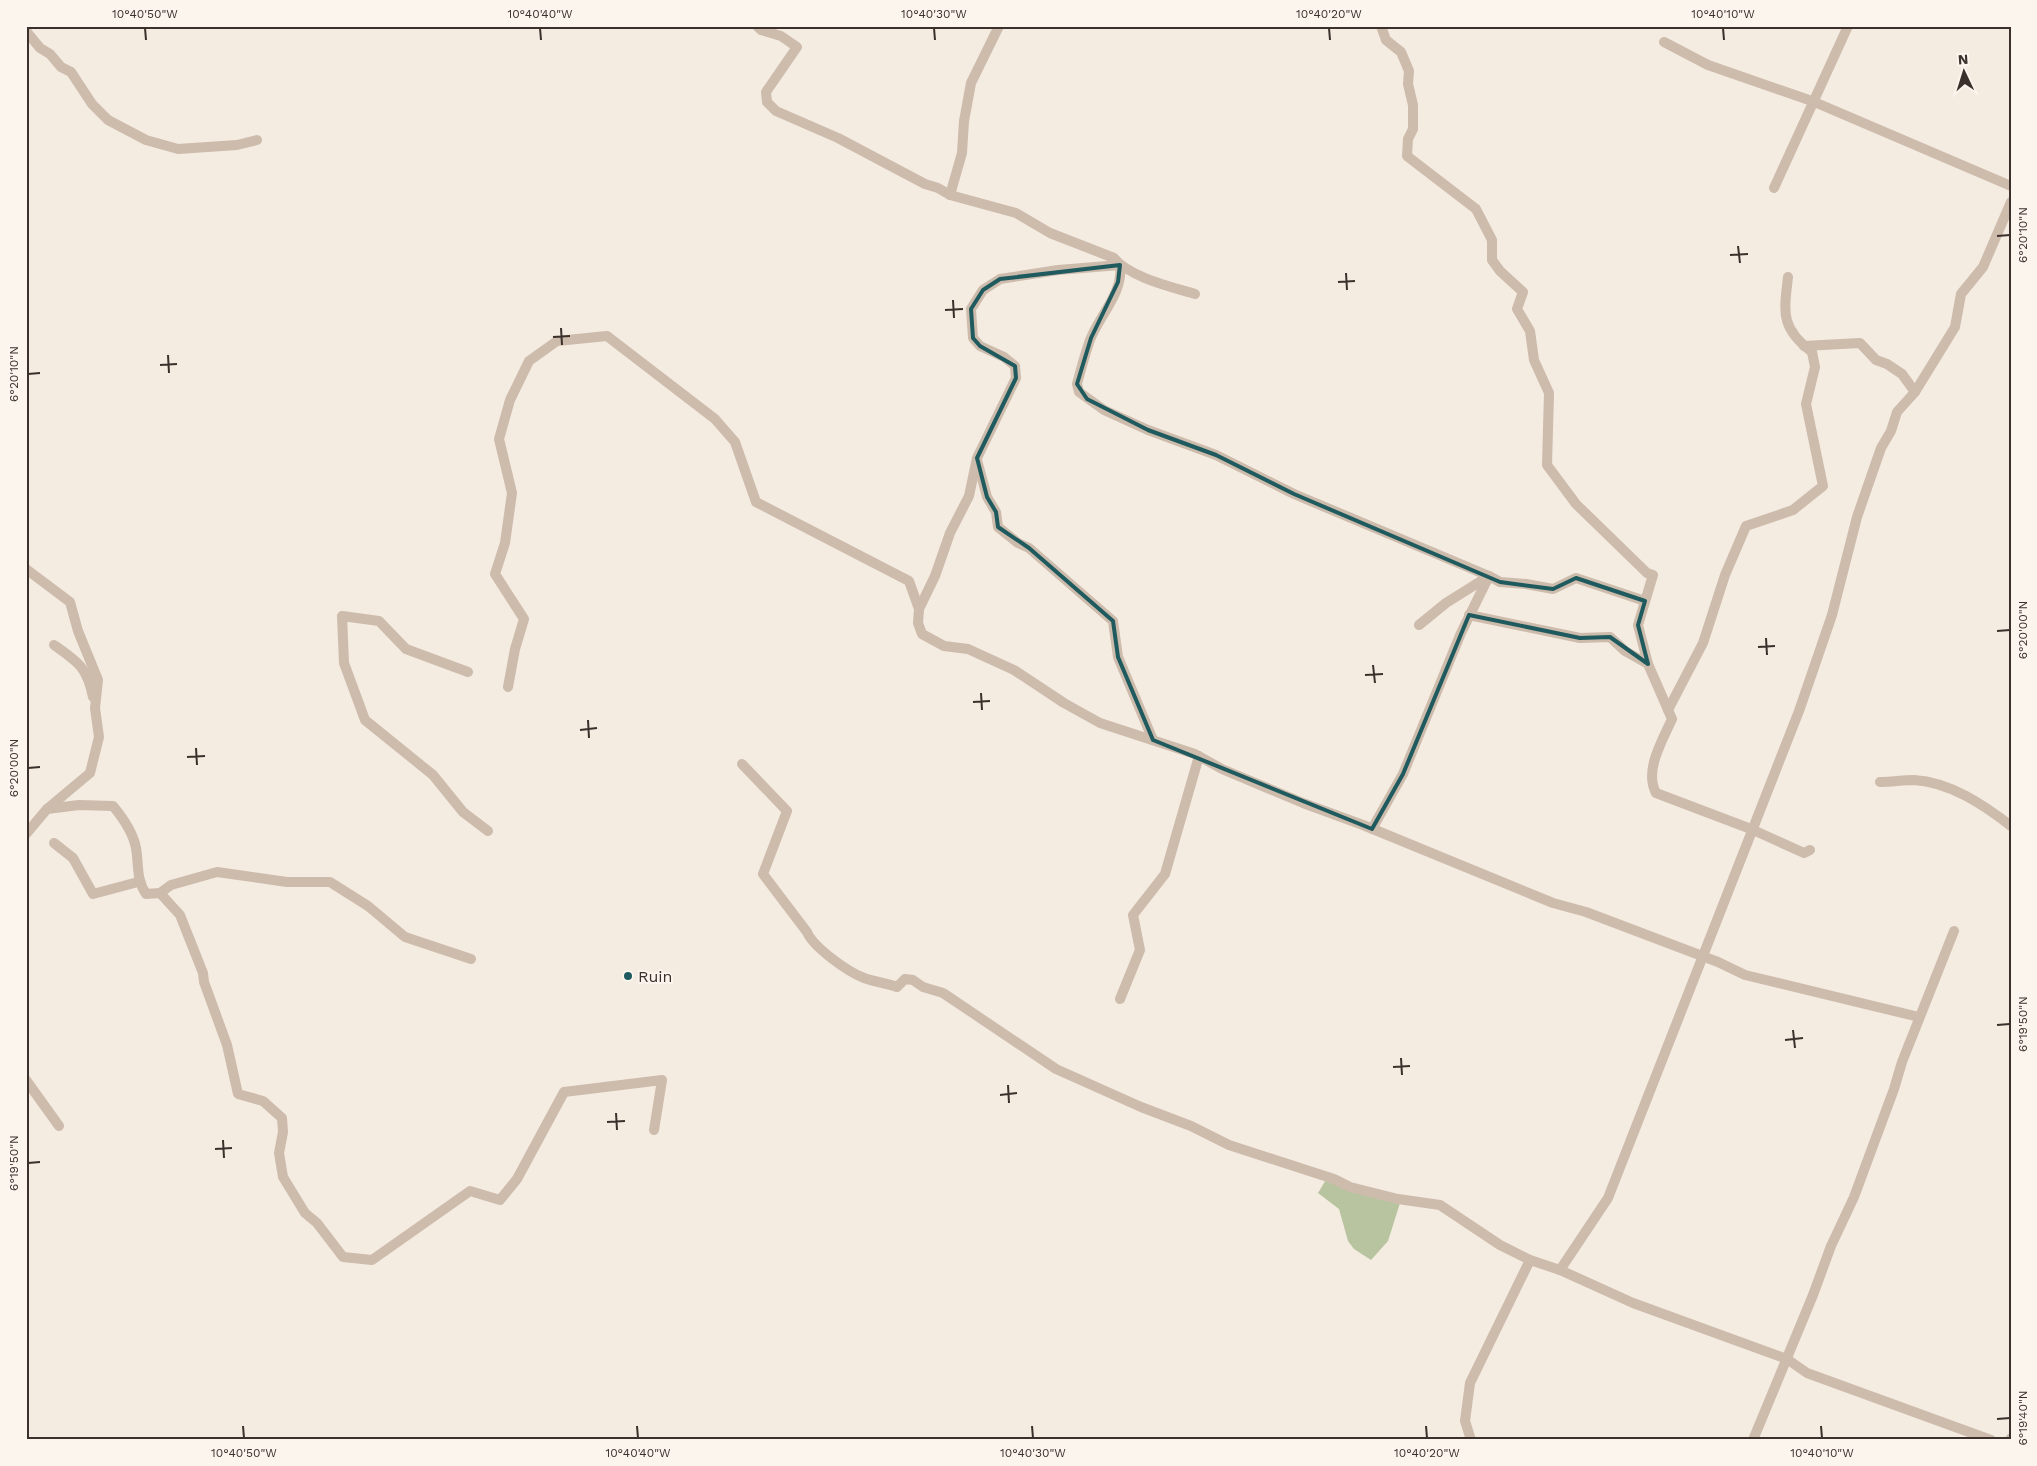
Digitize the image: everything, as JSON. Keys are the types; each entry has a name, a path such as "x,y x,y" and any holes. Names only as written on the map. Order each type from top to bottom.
{"street":[{"path":"757,26 761,30 781,36 797,47 766,92 767,102 776,111 838,138 925,184 938,188 950,195 1016,213 1050,233 1114,258 1120,265 1160,283 1195,294"},
{"path":"950,195 962,154 964,121 971,83 999,26"},
{"path":"1381,26 1386,40 1401,52 1409,71 1408,84 1413,106 1413,129 1408,139 1407,156 1476,209 1492,240 1492,260 1500,271 1523,292 1517,309 1530,331 1534,360 1549,393 1546,465 1576,504 1647,573 1653,575 1638,625 1648,664 1672,719 1656,754 1651,784 1656,793 1751,829 1804,853 1810,850"},
{"path":"1774,188 1812,101 1848,26"},
{"path":"26,31 40,48 50,54 61,67 71,72 92,104 108,120 146,140 178,149 237,145 257,140"},
{"path":"1664,42 1708,65 1812,101 2011,186"},
{"path":"1560,1270 1608,1198 1751,829 1799,711 1832,615 1857,517 1881,448 1891,431 1897,412 1915,392 1955,327 1961,294 1983,267 2011,202"},
{"path":"1120,265 1058,270 1000,280 983,290 971,309 973,338 980,346 1004,357 1015,366 1016,378 977,458 969,496 950,533 919,609 918,623 922,634 944,646 968,649 1014,670 1064,703 1100,723 1127,734 1153,740 1199,756 1222,769 1553,903 1586,912 1702,956 1745,975 1919,1017"},
{"path":"1120,265 1121,272 1118,282 1110,304 1090,338 1077,384 1079,392 1104,410 1148,430 1216,455 1294,494 1500,582 1553,589 1576,578 1645,601"},
{"path":"1668,710 1703,643 1725,575 1746,526 1793,510 1823,486 1806,404 1815,367 1812,352 1797,341 1784,314 1788,277"},
{"path":"508,687 514,649 524,619 495,574 505,543 512,493 498,439 510,400 529,361 557,341 607,336 715,419 735,442 756,502 909,581 919,609"},
{"path":"1804,346 1860,343 1876,360 1887,364 1902,374 1915,392"},
{"path":"977,458 987,497 996,512 998,527 1036,554 1113,622 1118,657 1153,740"},
{"path":"26,569 70,602 78,630 98,680 95,708"},
{"path":"1372,829 1403,774 1438,685 1469,615 1489,576"},
{"path":"1418,625 1446,603 1489,576"},
{"path":"1469,615 1580,638 1610,637 1625,651 1648,664"},
{"path":"468,672 406,649 379,621 342,616 344,663 365,720 432,774 463,812 488,831"},
{"path":"26,834 47,809 90,772 99,737 88,676 74,659 54,645"},
{"path":"1120,999 1140,950 1133,915 1165,874 1199,756"},
{"path":"742,764 787,811 763,874 811,940 839,963 862,977 897,987 905,979 913,980 923,987 944,993 1056,1069 1141,1107 1191,1126 1230,1145 1334,1179 1350,1187 1398,1199 1440,1205 1500,1245 1530,1260 1560,1270 1634,1303 1787,1360 1807,1372 1992,1440"},
{"path":"1880,782 1913,780 1943,786 1988,808 2011,826"},
{"path":"47,809 79,805 113,806 126,822 136,846 138,882 146,894 160,893 171,885 217,872 287,882 330,882 368,906 405,937 471,959"},
{"path":"54,843 73,858 93,894 138,882"},
{"path":"160,893 180,915 203,973 204,982 227,1045 238,1094 263,1100 282,1118 283,1132 279,1153 283,1177 305,1213 317,1223 343,1257 372,1260 470,1191 500,1200 517,1179 564,1092 662,1080 654,1130"},
{"path":"1753,1440 1787,1360 1831,1246 1854,1197 1919,1017 1954,931"},
{"path":"26,1080 59,1126"},
{"path":"1471,1440 1465,1421 1470,1383 1530,1260"}],"highlighted area":[{"path":"1120,265 1118,282 1091,338 1077,384 1087,399 1148,430 1216,455 1294,494 1500,582 1553,589 1576,578 1645,601 1638,625 1648,664 1610,637 1580,638 1469,615 1403,774 1372,829 1153,740 1118,657 1113,621 1029,548 998,527 996,512 987,497 977,458 1016,378 1015,366 980,346 973,338 971,309 983,290 1000,279"}],"green space":[{"path":"1327,1178 1400,1203 1388,1241 1371,1260 1354,1249 1348,1241 1339,1209 1318,1193"}],"place":[{"name":"Ruin","path":"628,976"}]}
